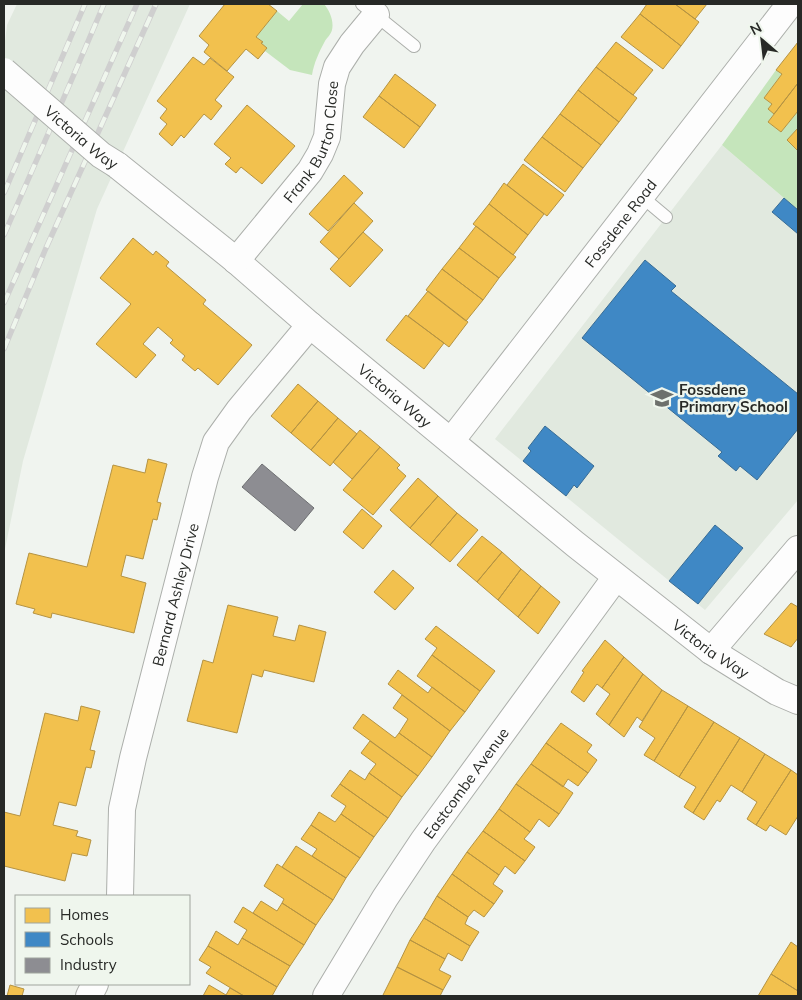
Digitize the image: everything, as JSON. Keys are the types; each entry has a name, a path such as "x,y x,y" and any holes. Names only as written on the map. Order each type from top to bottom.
{"street":[{"name":"Fossdene Road","path":"451,441 790,4"},
{"name":"Frank Burton Close","path":"236,261 310,171 320,154 326,137 332,84 337,66 352,44 369,9"},
{"name":"Victoria Way","path":"4,71 101,155 117,165 236,261 310,325 616,577 712,651 777,692 798,701"},
{"name":"Bernard Ashley Drive","path":"120,895 122,809 133,758 205,477 216,442 239,410 310,325"},
{"path":"712,651 798,548"},
{"name":"Eastcombe Avenue","path":"326,996 385,898 423,841 616,577"}],"lane":[{"name":"Frank Burton Close","path":"369,9 414,46"},
{"path":"641,196 666,217"}],"shaded area":[{"path":"17,4 190,4 97,209 23,461 4,554 4,49 7,25"},
{"name":"Fossdene Primary School","path":"722,145 798,210 798,500 705,610 495,439"}],"green space":[{"path":"303,4 324,4 332,20 331,31 319,53 312,75 290,70 265,51 267,48 256,37 277,11 289,21"},
{"path":"776,70 782,74 764,98 772,104 768,109 774,114 768,122 781,132 798,111 798,128 787,140 798,151 798,210 722,145"}],"building: Homes":[{"path":"225,4 268,4 277,11 256,37 267,48 258,59 246,49 227,71 204,52 209,45 199,36"},
{"path":"647,4 675,4 699,22 681,46 640,14"},
{"path":"675,4 707,4 695,19"},
{"path":"640,14 681,46 663,69 621,37"},
{"path":"616,42 653,70 633,95 596,67"},
{"path":"798,42 798,83 774,114 768,109 772,104 764,98 782,74 776,70"},
{"path":"193,57 204,65 210,58 234,77 215,100 222,106 211,120 204,114 184,138 181,135 172,146 159,134 167,124 160,118 167,109 157,101"},
{"path":"596,67 637,98 619,122 578,90"},
{"path":"395,74 436,105 420,127 379,96"},
{"path":"798,83 798,111 781,132 768,122"},
{"path":"578,90 619,122 601,145 560,114"},
{"path":"379,96 420,127 404,148 363,117"},
{"path":"247,105 295,146 262,184 241,167 236,173 225,164 231,158 214,144"},
{"path":"560,114 601,145 583,168 542,137"},
{"path":"798,128 798,151 787,140"},
{"path":"542,137 583,168 565,192 524,160"},
{"path":"523,164 564,195 547,216 507,185"},
{"path":"344,175 363,193 328,231 309,214"},
{"path":"504,183 544,214 528,235 489,204"},
{"path":"354,203 373,221 339,259 320,242"},
{"path":"489,204 528,235 513,255 473,224"},
{"path":"476,226 516,257 499,278 459,248"},
{"path":"363,232 383,250 350,287 330,269"},
{"path":"133,238 153,255 156,251 169,262 166,266 206,300 203,304 252,345 218,385 198,368 195,371 182,360 185,356 170,343 173,340 158,327 143,344 156,355 136,378 96,344 131,304 100,278"},
{"path":"459,248 499,278 483,300 442,269"},
{"path":"442,269 483,300 466,321 426,290"},
{"path":"428,291 468,322 449,347 408,316"},
{"path":"406,315 444,343 424,369 386,340"},
{"path":"298,384 318,401 291,433 271,416"},
{"path":"318,401 338,418 311,450 291,433"},
{"path":"338,418 357,434 330,466 311,450"},
{"path":"360,430 380,447 352,479 333,462"},
{"path":"380,447 400,465 397,468 406,476 373,515 343,490"},
{"path":"148,459 167,464 157,502 161,503 157,520 153,519 143,559 126,555 121,576 146,583 134,633 52,613 51,618 33,613 35,609 16,604 29,553 87,567 113,465 145,473"},
{"path":"418,478 438,496 410,528 390,510"},
{"path":"438,496 457,513 430,545 410,528"},
{"path":"362,509 382,526 363,549 343,532"},
{"path":"457,513 478,530 450,562 430,545"},
{"path":"482,536 502,552 477,582 457,565"},
{"path":"502,552 521,569 498,600 477,582"},
{"path":"521,569 541,586 518,617 498,600"},
{"path":"393,570 414,588 395,610 374,592"},
{"path":"541,586 560,602 538,634 518,617"},
{"path":"791,603 798,607 798,638 791,647 764,634"},
{"path":"228,605 278,617 273,636 295,641 299,625 326,632 314,682 264,670 262,677 252,674 237,733 187,721 203,660 213,663"},
{"path":"436,626 495,671 480,691 432,655 437,648 425,639"},
{"path":"605,640 624,657 602,688 597,684 584,702 571,692 584,672 582,671"},
{"path":"432,655 480,691 465,712 417,676"},
{"path":"624,657 643,674 609,725 596,714 610,694 602,688"},
{"path":"398,670 428,693 432,687 465,712 450,731 388,684"},
{"path":"643,674 662,690 642,721 637,717 624,737 609,725"},
{"path":"662,690 688,706 654,761 644,755 655,738 639,727"},
{"path":"402,695 450,731 432,757 399,733 408,719 393,708"},
{"path":"81,706 100,711 90,750 95,751 91,768 86,767 76,806 59,802 53,825 78,831 76,836 91,840 87,856 72,853 65,881 4,866 4,812 20,816 45,713 78,721"},
{"path":"688,706 714,722 679,777 654,761"},
{"path":"363,714 395,738 399,733 432,757 418,776 353,728"},
{"path":"714,722 740,738 693,813 684,807 696,787 679,777"},
{"path":"561,723 592,745 587,752 597,760 588,773 546,743"},
{"path":"740,738 765,754 742,792 731,785 720,802 717,800 704,820 693,813"},
{"path":"370,741 418,776 402,797 369,773 376,764 361,753"},
{"path":"546,743 588,773 578,786 568,779 563,787 531,764"},
{"path":"765,754 791,770 756,825 747,819 757,802 742,792"},
{"path":"531,764 573,793 559,814 516,784"},
{"path":"350,770 365,780 369,773 402,797 388,818 340,784"},
{"path":"791,770 798,775 798,816 786,835 770,825 766,831 756,825"},
{"path":"340,784 388,818 374,837 341,814 346,806 331,796"},
{"path":"516,784 559,814 549,827 539,819 530,832 499,809"},
{"path":"499,809 530,832 524,839 535,847 525,861 483,831"},
{"path":"319,812 335,822 341,814 374,837 360,858 311,825"},
{"path":"311,825 360,858 346,878 312,856 317,849 301,839"},
{"path":"483,831 525,861 515,874 505,866 499,875 467,852"},
{"path":"296,846 346,878 333,900 282,867"},
{"path":"467,852 499,875 493,884 503,891 494,904 452,874"},
{"path":"277,864 333,900 316,925 282,903 284,899 264,886"},
{"path":"452,874 494,904 484,917 474,910 468,917 437,896"},
{"path":"437,896 468,917 465,924 479,932 470,946 424,918"},
{"path":"261,901 277,911 282,903 316,925 304,945 253,913"},
{"path":"243,907 304,945 290,966 242,938 247,930 234,922"},
{"path":"424,918 470,946 462,961 448,953 445,959 410,940"},
{"path":"216,931 238,945 242,938 290,966 277,987 208,946"},
{"path":"410,940 445,959 439,970 451,976 443,990 397,967"},
{"path":"791,942 798,947 798,991 771,974"},
{"path":"208,946 277,987 272,996 244,996 206,973 211,967 199,960"},
{"path":"397,967 443,990 440,996 383,995"},
{"path":"771,974 798,991 798,996 758,996"},
{"path":"10,985 24,989 22,996 7,996"},
{"path":"209,985 226,995 230,988 244,996 203,996"}],"building: Schools":[{"path":"784,198 798,210 798,234 772,212"},
{"path":"645,260 676,286 671,291 798,394 798,429 757,480 740,466 736,471 718,456 722,452 582,338"},
{"path":"545,426 594,466 577,488 574,485 566,496 523,461 531,451 528,448"},
{"path":"715,525 743,548 698,604 669,581"}],"building: Industry":[{"path":"262,464 314,508 295,531 242,487"}],"railway":[{"path":"4,193 85,4"},
{"path":"4,235 104,4"},
{"path":"4,303 137,4"},
{"path":"4,349 46,248 156,4"}],"place":[{"name":"Fossdene Primary School","path":"662,398"}]}
